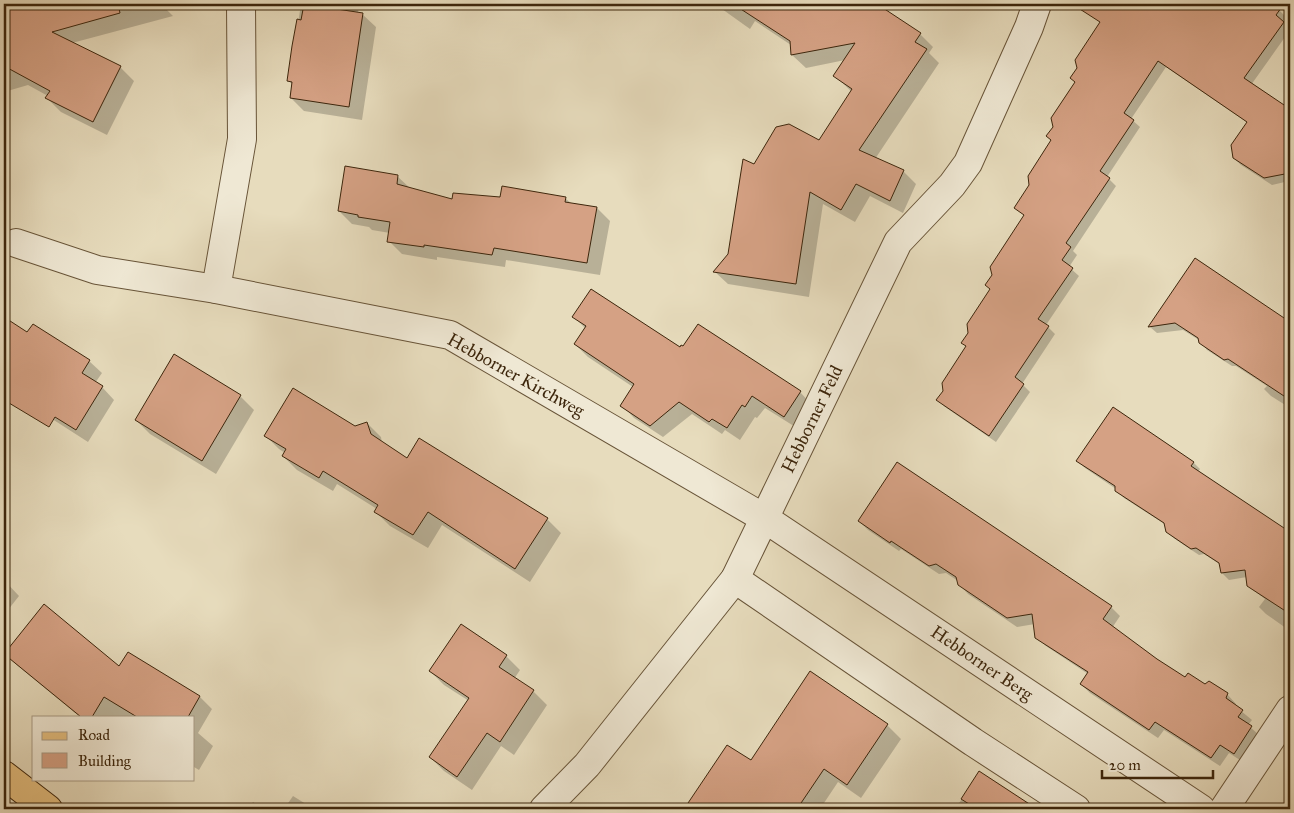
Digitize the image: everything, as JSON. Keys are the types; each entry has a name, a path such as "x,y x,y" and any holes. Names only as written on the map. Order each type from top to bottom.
{"main road":[{"path":"4,775 48,809"}],"street":[{"path":"216,289 242,139 241,4"},
{"name":"Hebborner Feld","path":"544,809 587,765 735,579 898,242 952,186 968,163 1029,27 1037,4"},
{"name":"Hebborner Kirchweg","path":"16,243 97,270 216,289 450,335 764,518"},
{"name":"Hebborner Berg","path":"764,518 1201,809"},
{"path":"735,579 973,742 1076,809"},
{"path":"1224,809 1290,710"}],"building":[{"path":"4,4 118,4 120,13 52,32 121,66 93,122 45,98 50,91 4,66"},
{"path":"304,4 363,13 349,107 290,98 292,82 287,81 292,46 297,19 301,20"},
{"path":"733,4 877,4 921,33 915,42 927,49 859,150 904,170 890,201 856,184 841,210 810,192 796,284 713,272 728,254 743,159 754,164 776,127 789,124 819,140 852,89 833,76 855,43 791,55 790,41"},
{"path":"1072,4 1284,4 1276,15 1284,22 1244,78 1290,109 1290,173 1264,178 1233,158 1231,145 1247,122 1158,61 1124,113 1134,120 1100,171 1110,178 1066,243 1071,247 1062,260 1073,268 1038,319 1049,326 1015,377 1024,384 989,436 936,400 943,391 942,383 966,346 961,343 968,333 967,324 990,289 985,285 992,275 990,267 1024,215 1014,208 1029,185 1028,176 1051,140 1046,136 1053,127 1051,118 1075,82 1070,78 1077,68 1075,60 1100,22"},
{"path":"345,166 398,175 397,184 452,199 453,193 500,197 502,186 566,197 565,202 597,207 587,263 494,248 492,255 424,245 424,247 387,242 390,222 358,217 358,215 338,211"},
{"path":"1195,258 1290,322 1290,400 1228,359 1224,360 1199,343 1198,338 1175,323 1148,327"},
{"path":"591,289 680,347 681,345 683,346 698,324 801,391 784,417 752,396 745,407 742,405 727,428 712,419 709,422 679,402 650,426 620,406 634,384 574,344 586,326 572,317"},
{"path":"4,317 27,332 33,324 90,360 82,373 103,386 76,430 55,417 49,427 4,400"},
{"path":"174,354 241,395 202,461 135,420"},
{"path":"293,388 355,426 367,422 371,434 407,458 419,438 548,518 515,569 428,512 413,535 374,512 378,505 323,471 319,478 282,456 286,449 264,436"},
{"path":"1113,407 1194,462 1191,466 1290,532 1290,614 1247,586 1245,570 1221,573 1219,563 1196,548 1191,549 1166,532 1164,523 1115,491 1115,486 1076,461"},
{"path":"897,462 1112,606 1103,619 1157,659 1185,677 1188,673 1205,684 1209,681 1228,693 1226,698 1243,710 1238,717 1252,726 1234,754 1220,745 1211,758 1155,722 1149,730 1080,684 1088,672 1035,638 1032,614 1007,618 958,585 956,577 936,564 929,566 858,521"},
{"path":"44,604 119,666 128,652 200,696 189,716 135,716 104,697 93,716 80,716 4,654"},
{"path":"461,624 507,655 499,667 534,690 500,742 487,733 457,777 429,757 469,698 429,671"},
{"path":"810,671 888,724 847,785 824,769 797,809 684,809 727,745 751,760"},
{"path":"979,771 1037,809 977,809 961,799"}]}
